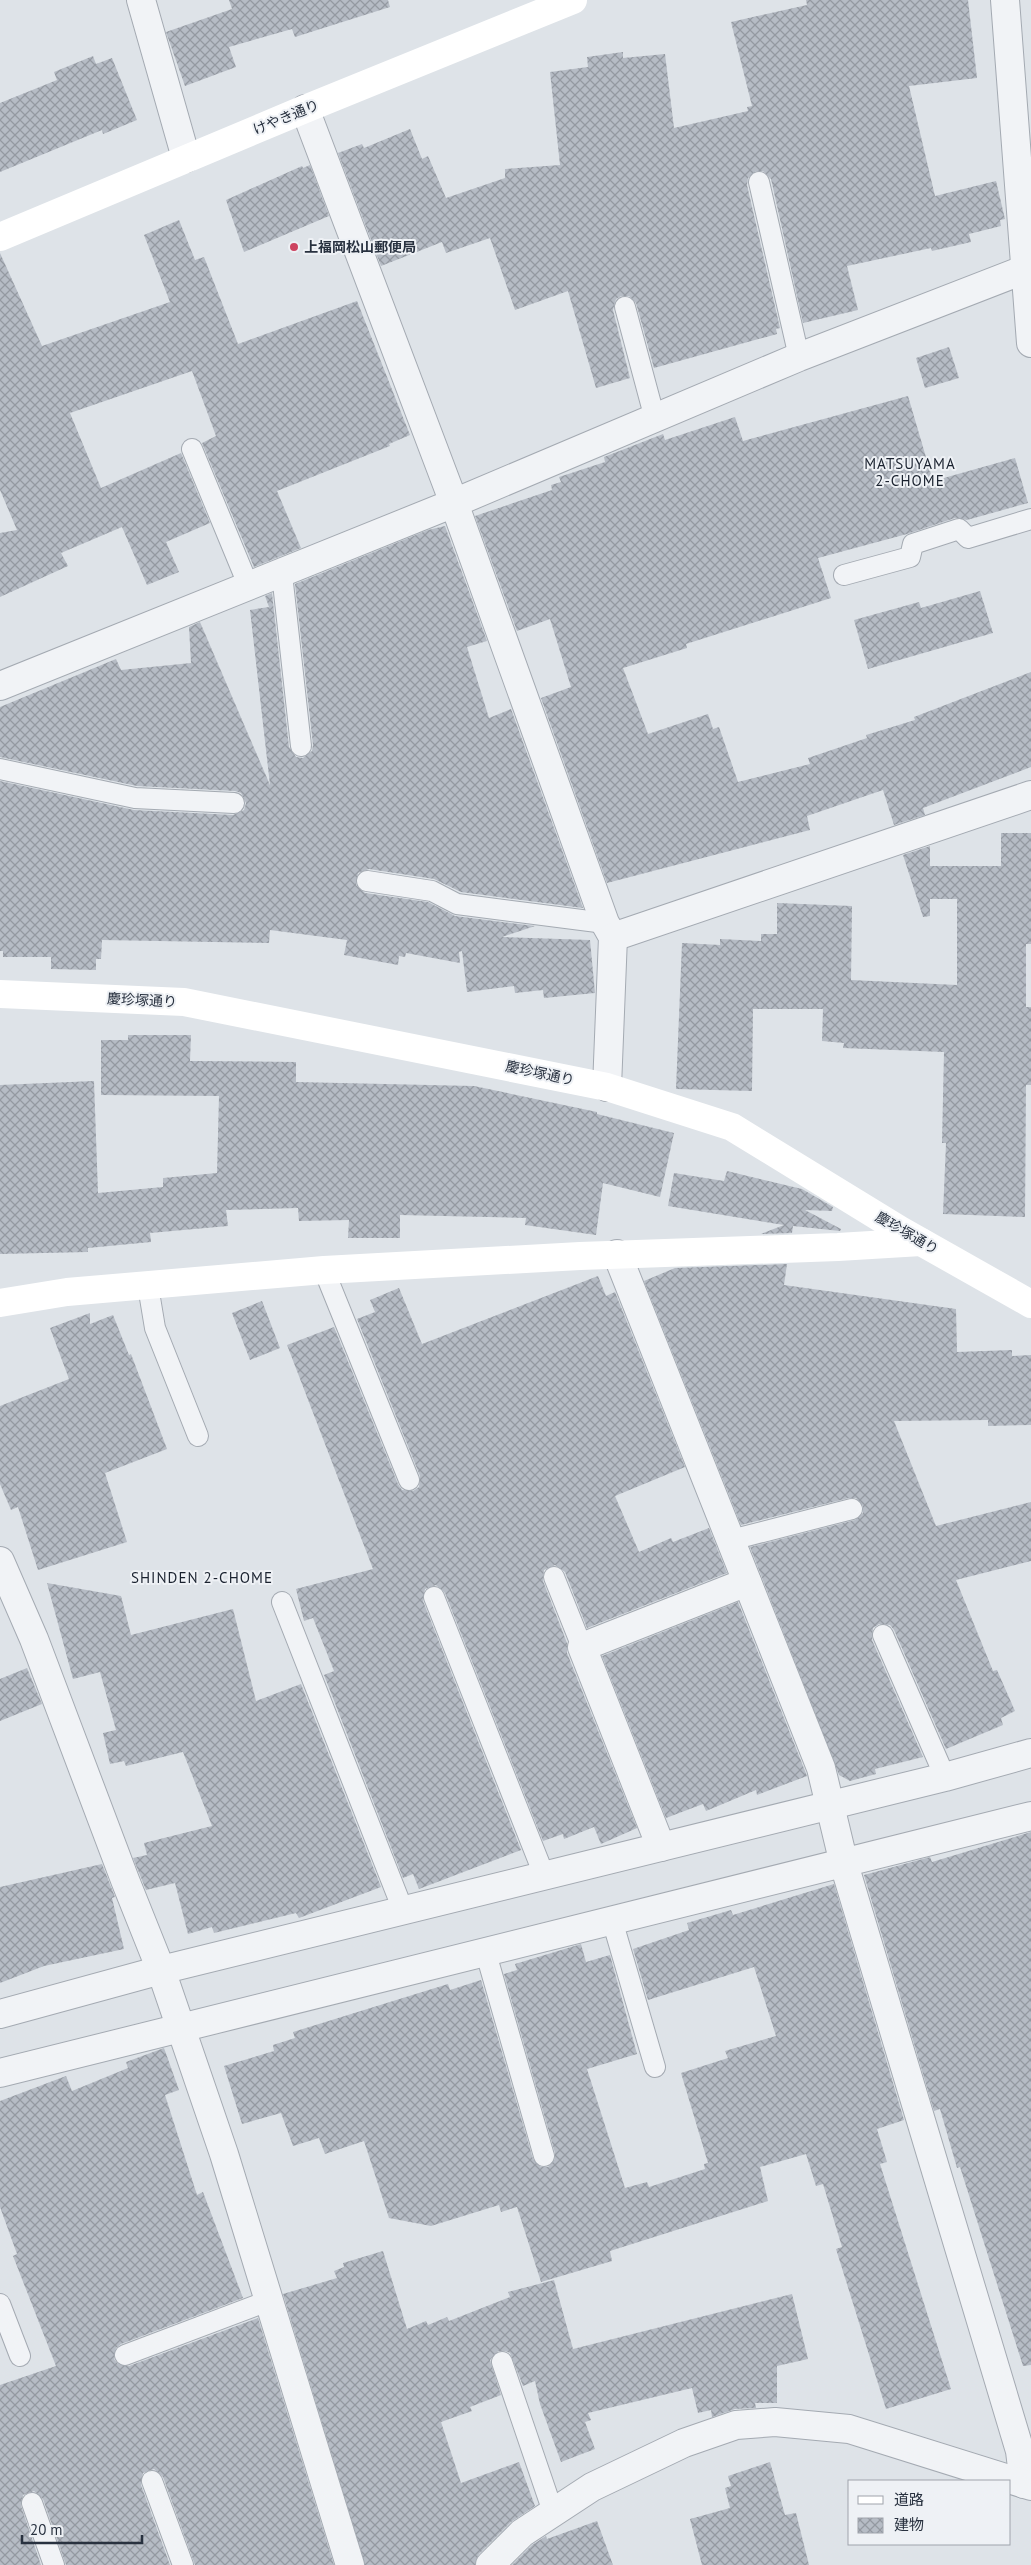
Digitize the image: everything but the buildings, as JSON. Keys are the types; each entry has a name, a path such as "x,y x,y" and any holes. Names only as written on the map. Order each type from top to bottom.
{"street":[{"path":"141,0 186,158"},
{"name":"けやき通り","path":"0,237 304,109 573,0"},
{"path":"1005,0 1029,267 1031,343"},
{"path":"304,109 454,503 609,930 607,1087"},
{"path":"0,686 282,574 799,357 1029,267"},
{"path":"609,930 1031,795"},
{"name":"慶珍塚通り","path":"0,994 184,1002 607,1087 732,1127 922,1242 1031,1304"},
{"path":"0,1303 67,1292 324,1270 617,1254 838,1247 922,1242"},
{"path":"490,2565 522,2533 592,2487 684,2443 736,2425 774,2422 849,2429 1027,2485 1020,2451 844,1864 832,1805 821,1768 617,1254"},
{"path":"0,1561 34,1639 125,1880 162,1970 224,2154 350,2565"},
{"path":"661,1847 582,1647 748,1582"},
{"path":"0,2014 162,1970 544,1874 945,1777 1031,1753"},
{"path":"0,2072 56,2057 181,2029 485,1950 844,1864 1031,1816"}],"lane":[{"path":"759,182 799,357"},
{"path":"626,307 655,419"},
{"path":"192,449 249,587"},
{"path":"844,575 910,557 913,544 959,529 968,538 1031,519"},
{"path":"282,574 301,746"},
{"path":"0,769 135,798 234,803"},
{"path":"368,882 432,891 457,904 609,930"},
{"path":"324,1270 409,1480"},
{"path":"148,1286 156,1328 198,1436"},
{"path":"731,1540 852,1509"},
{"path":"554,1577 582,1647"},
{"path":"434,1598 544,1874"},
{"path":"282,1602 403,1910"},
{"path":"883,1635 945,1777"},
{"path":"612,1920 655,2067"},
{"path":"485,1950 544,2156"},
{"path":"125,2355 268,2301"},
{"path":"0,2304 20,2356"},
{"path":"502,2362 553,2512"},
{"path":"152,2481 183,2565"},
{"path":"32,2503 54,2565"}],"place":[{"name":"上福岡松山郵便局","path":"294,247"}],"district":[{"name":"MATSUYAMA 2-CHOME","path":"910,472"},
{"name":"SHINDEN 2-CHOME","path":"202,1578"}]}
